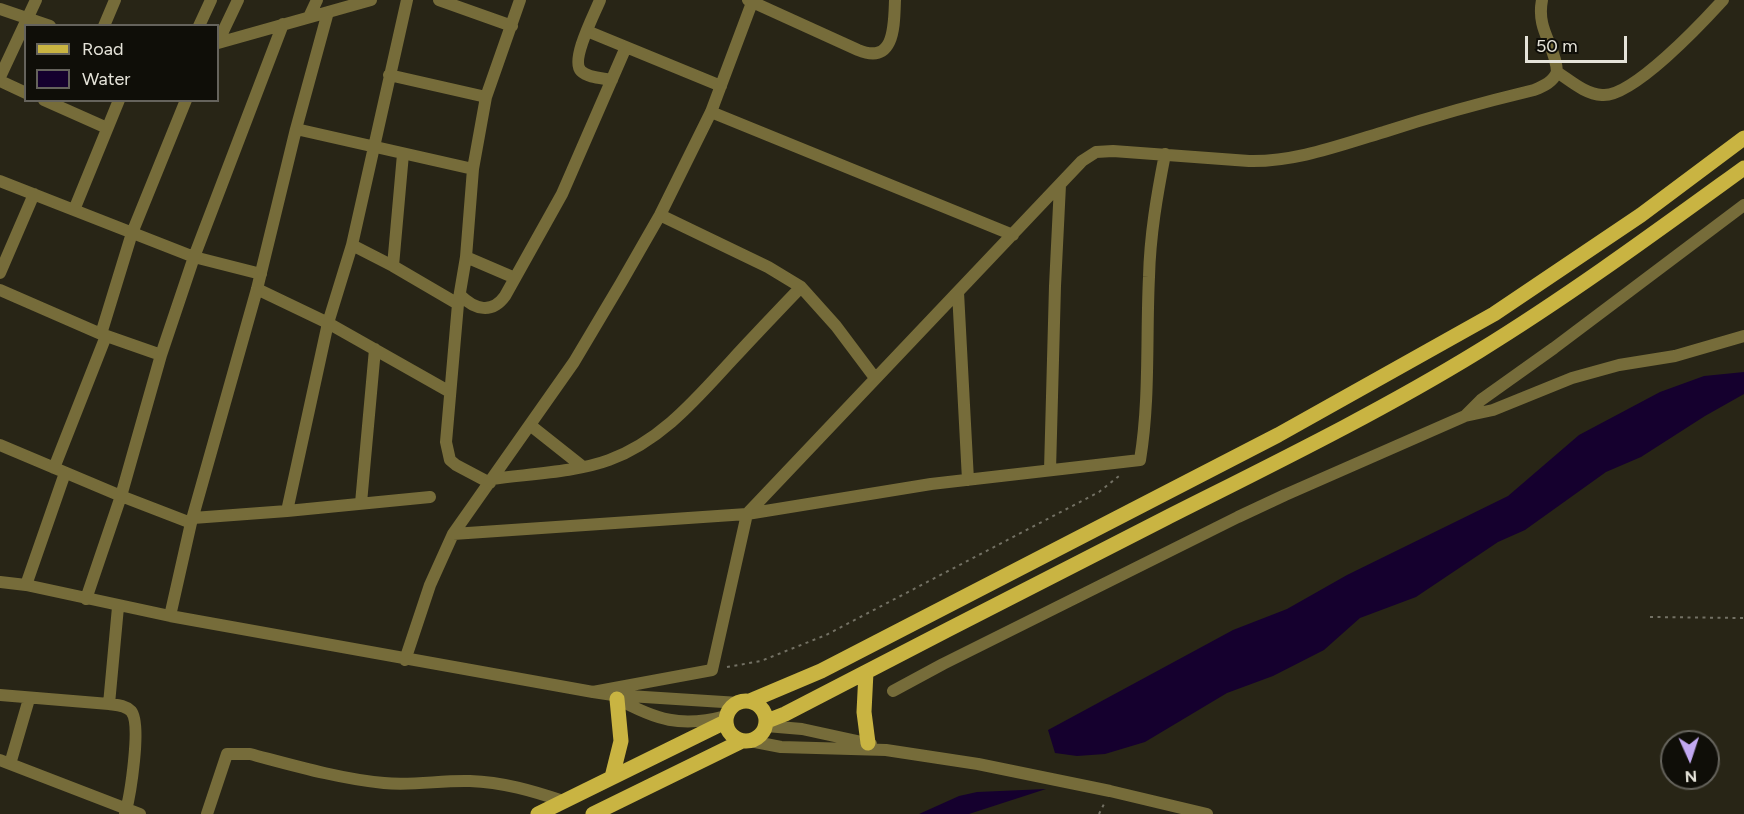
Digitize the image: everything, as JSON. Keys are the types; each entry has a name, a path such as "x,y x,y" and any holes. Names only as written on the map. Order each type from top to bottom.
{"main road":[{"path":"538,814 725,719 735,704 821,671 1268,441 1494,314 1641,215 1744,138"},
{"path":"766,723 1419,386 1479,351 1545,308 1653,235 1744,168"},
{"path":"866,672 864,712 868,743"},
{"path":"612,777 621,741 615,697"},
{"path":"594,814 746,741 757,738 763,733 766,723 763,710 758,705 745,702"},
{"path":"725,719 729,733 735,738 746,741"}],"street":[{"path":"25,24 36,0"},
{"path":"105,24 116,0"},
{"path":"200,24 211,0"},
{"path":"219,40 238,0"},
{"path":"309,17 317,0"},
{"path":"219,42 371,0"},
{"path":"286,511 328,323 352,244 375,148 407,0"},
{"path":"439,0 512,26"},
{"path":"520,0 486,98 474,170 450,392 446,442 450,460 463,469 491,481 583,467 609,460 631,450 665,428 686,410 801,287"},
{"path":"600,0 577,59 578,67 585,74 612,80"},
{"path":"405,660 430,585 453,534 574,362 660,215 711,112 751,1 858,50 873,54 884,51 889,43 895,16 895,0"},
{"path":"593,692 712,670 747,514 1082,161 1096,152 1113,151 1263,161 1311,154 1448,112 1534,90 1551,81 1557,72 1542,24 1542,0"},
{"path":"1557,72 1591,93 1611,94 1646,74 1677,47 1723,0"},
{"path":"0,9 44,24"},
{"path":"170,616 192,520 257,289 296,129 328,12"},
{"path":"86,599 121,496 161,355 194,257 283,24"},
{"path":"0,76 24,26"},
{"path":"587,31 721,86"},
{"path":"352,244 473,306 489,308 500,304 561,194 626,46"},
{"path":"390,75 486,98"},
{"path":"0,81 24,92"},
{"path":"48,102 107,128"},
{"path":"74,210 118,102"},
{"path":"26,585 104,335 132,233 185,102"},
{"path":"711,112 1013,235"},
{"path":"296,129 474,170"},
{"path":"393,266 403,154"},
{"path":"453,534 747,514 931,484 1140,460 1146,398 1149,264 1154,214 1165,154"},
{"path":"0,181 194,257 261,274"},
{"path":"1050,470 1060,185"},
{"path":"0,273 34,194"},
{"path":"1466,416 1481,400 1744,205"},
{"path":"660,215 768,267 801,287 836,326 875,378"},
{"path":"466,257 515,278"},
{"path":"257,289 328,323 450,392"},
{"path":"0,290 104,335 161,355"},
{"path":"958,292 968,480"},
{"path":"893,691 1285,495 1466,416 1493,410 1572,378 1619,365 1675,356 1744,336"},
{"path":"361,503 375,349"},
{"path":"530,425 583,467"},
{"path":"0,445 121,496 192,520 430,497"},
{"path":"0,582 26,585 118,607 615,697 745,702"},
{"path":"109,704 118,607"},
{"path":"0,695 109,704 128,708 137,726 126,811"},
{"path":"615,697 644,711 674,721 701,722 725,719"},
{"path":"29,699 5,762 126,811 140,814"},
{"path":"766,723 868,743 886,750"},
{"path":"746,741 781,747 886,750 978,764 1207,814"},
{"path":"207,814 227,754 233,753 249,754 383,783 470,781 519,786 563,801"}],"path":[{"path":"712,670 761,661 826,635 1099,492 1140,460"},
{"path":"1650,617 1744,618"}],"water":[{"path":"1744,372 1744,394 1641,457 1606,472 1525,530 1498,542 1416,597 1360,618 1324,650 1273,676 1227,693 1145,742 1105,754 1077,756 1055,753 1048,730 1233,630 1287,609 1347,575 1508,496 1579,435 1660,392 1704,376"},
{"path":"1046,789 969,814 919,814 959,796 977,792"}]}
